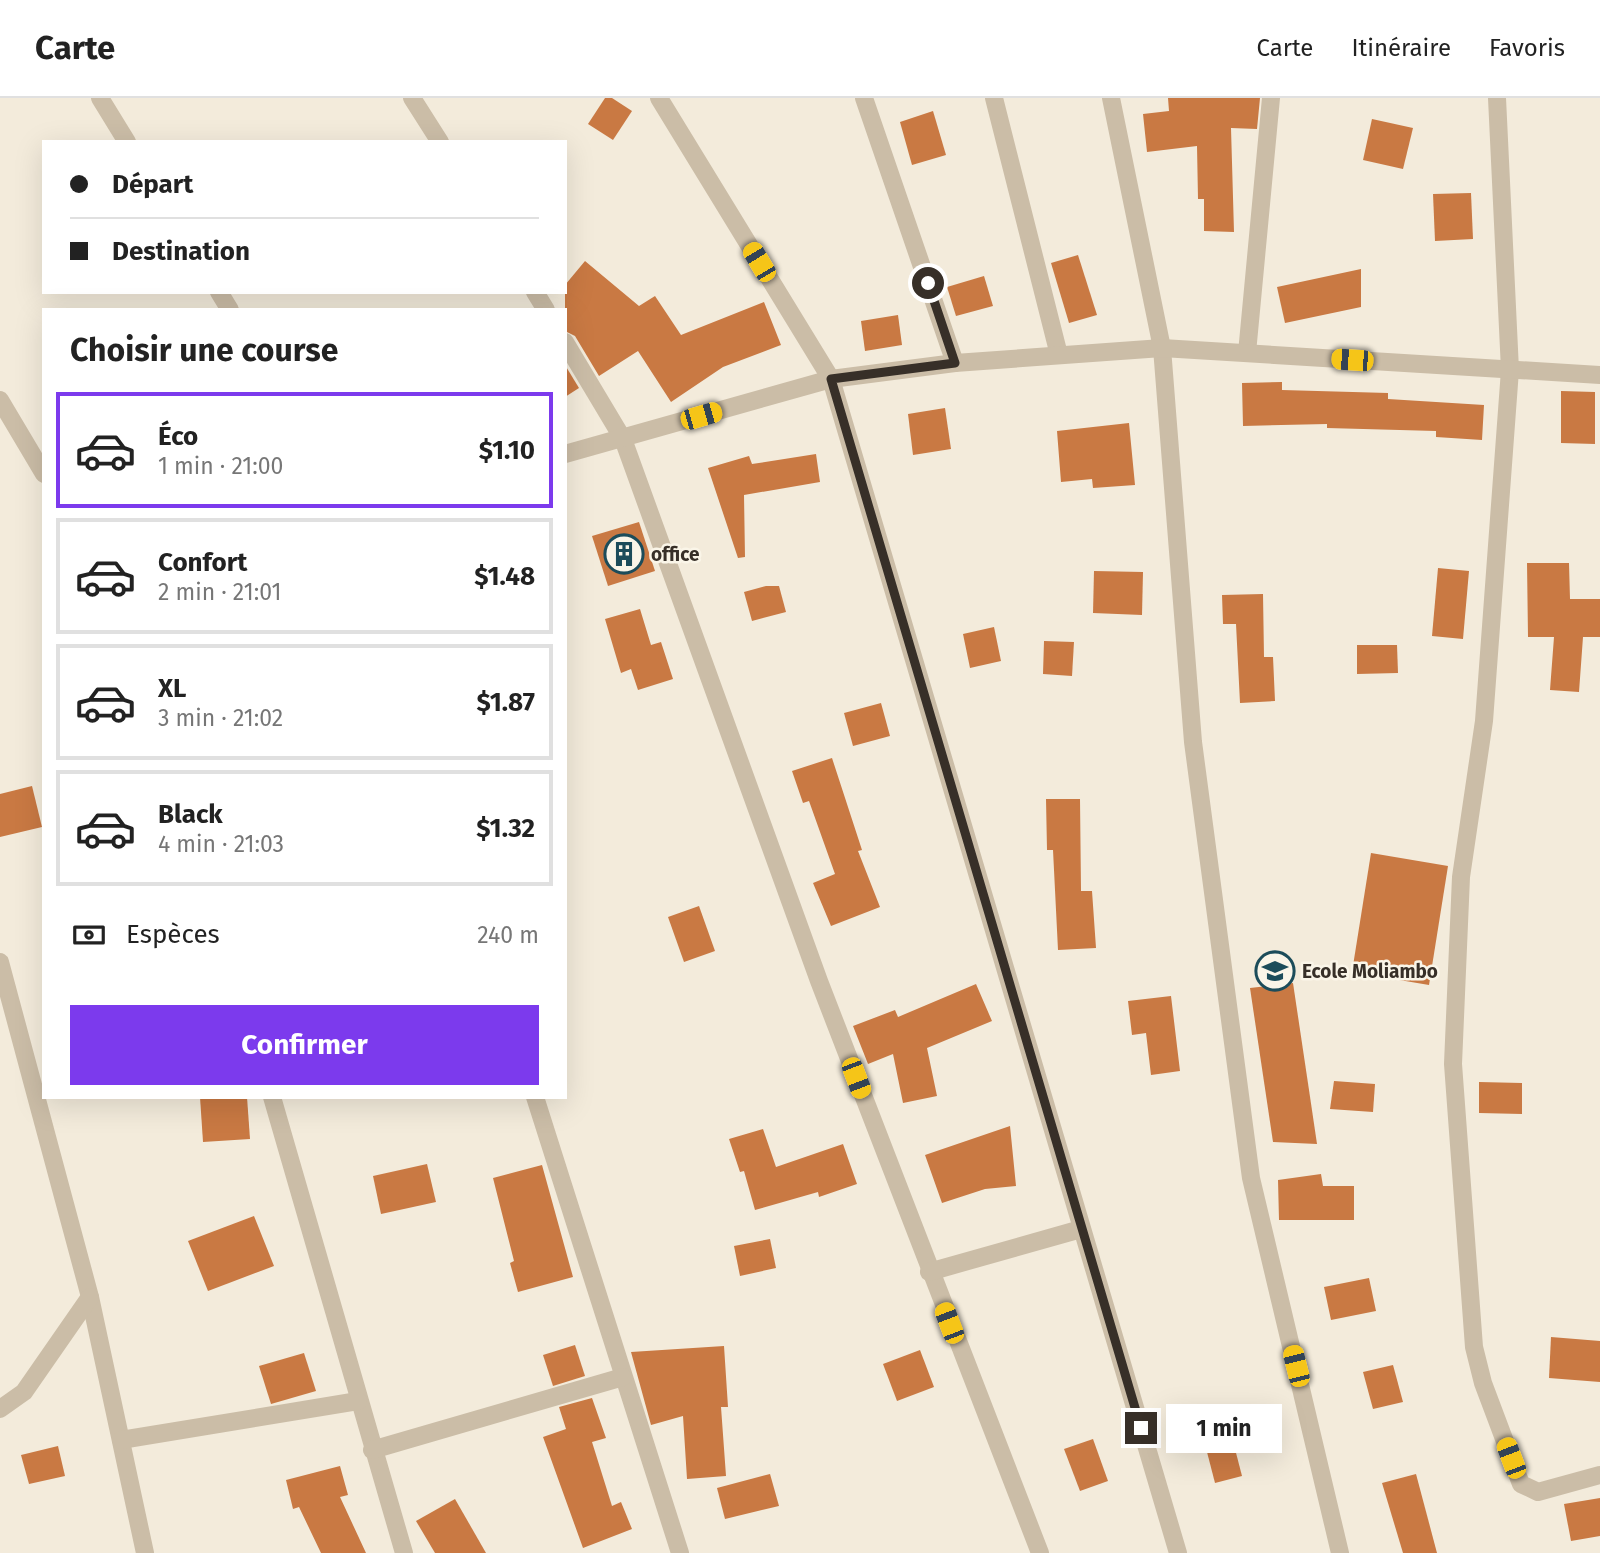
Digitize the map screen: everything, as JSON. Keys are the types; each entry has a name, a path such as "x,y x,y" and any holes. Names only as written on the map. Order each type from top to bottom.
{"street":[{"path":"100,98 126,140"},
{"path":"412,98 439,140"},
{"path":"659,98 831,379 1178,1553"},
{"path":"864,98 955,363"},
{"path":"994,98 1059,355"},
{"path":"1111,98 1162,348 1193,742 1251,1178 1340,1553"},
{"path":"1247,353 1271,98"},
{"path":"1497,98 1510,370 1485,721 1461,877 1452,1064 1474,1347 1483,1383 1521,1484 1538,1492 1600,1475"},
{"path":"567,345 623,439 819,981 929,1272 1040,1553"},
{"path":"567,453 831,379 955,363 1059,355 1162,348 1600,375"},
{"path":"0,400 42,471"},
{"path":"0,961 90,1297 145,1553"},
{"path":"273,1099 404,1553"},
{"path":"536,1099 680,1553"},
{"path":"929,1272 1081,1229"},
{"path":"0,1409 24,1392 90,1297"},
{"path":"372,1450 623,1377"},
{"path":"121,1440 358,1401"}],"building":[{"path":"605,98 612,98 632,111 613,140 588,124"},
{"path":"1168,98 1260,98 1257,129 1231,128 1234,232 1204,231 1204,199 1198,199 1197,146 1147,152 1143,114 1169,111"},
{"path":"933,111 946,155 912,165 900,122"},
{"path":"1372,119 1413,128 1403,169 1363,160"},
{"path":"1471,193 1473,239 1435,241 1433,194"},
{"path":"1078,255 1097,315 1069,323 1051,263"},
{"path":"585,261 639,306 655,296 681,335 764,302 781,345 723,367 671,402 638,351 599,376 575,336 567,332 567,283"},
{"path":"1361,269 1361,307 1285,323 1277,287"},
{"path":"984,276 993,306 956,316 947,287"},
{"path":"898,315 902,345 865,351 861,321"},
{"path":"567,368 579,388 567,396"},
{"path":"1282,382 1282,390 1388,393 1388,399 1484,405 1482,440 1436,437 1436,431 1327,428 1327,424 1243,426 1242,383"},
{"path":"1561,391 1595,392 1595,444 1561,443"},
{"path":"945,408 951,449 913,455 908,414"},
{"path":"1129,423 1135,485 1093,488 1092,479 1061,482 1057,431"},
{"path":"816,454 820,482 744,495 745,557 738,558 708,468 749,456 752,464"},
{"name":"office","path":"639,522 655,571 608,586 592,536"},
{"path":"1527,563 1569,563 1570,599 1600,599 1600,637 1583,637 1579,692 1550,690 1554,637 1528,637"},
{"path":"1438,568 1469,571 1463,639 1432,636"},
{"path":"1094,571 1143,572 1142,615 1093,613"},
{"path":"766,586 779,586 786,612 752,621 744,592"},
{"path":"1263,594 1264,657 1273,657 1275,701 1240,703 1236,624 1223,624 1222,595"},
{"path":"640,609 651,645 661,642 673,679 638,690 631,669 621,673 605,619"},
{"path":"994,627 1001,661 970,668 963,634"},
{"path":"1044,641 1074,642 1072,676 1043,674"},
{"path":"1357,645 1397,645 1398,673 1357,674"},
{"path":"881,703 890,736 853,746 844,713"},
{"path":"832,758 862,850 858,851 880,907 831,926 813,883 835,874 809,801 803,803 792,771"},
{"path":"32,786 42,827 0,837 0,794"},
{"path":"1046,799 1080,799 1081,891 1092,891 1096,948 1058,950 1053,850 1047,850"},
{"path":"1371,853 1448,866 1429,985 1352,972"},
{"path":"699,906 715,951 684,962 668,917"},
{"path":"1293,983 1317,1144 1273,1142 1250,988"},
{"path":"976,984 992,1021 927,1048 937,1096 903,1103 893,1054 868,1064 853,1026 895,1010 898,1017"},
{"path":"1171,996 1180,1071 1151,1075 1146,1033 1132,1035 1128,1001"},
{"path":"1334,1081 1375,1084 1373,1112 1330,1109"},
{"path":"1479,1082 1522,1083 1522,1114 1479,1113"},
{"path":"200,1099 247,1099 250,1139 203,1142"},
{"path":"1010,1126 1016,1186 985,1189 942,1203 925,1155"},
{"path":"763,1129 776,1167 843,1144 857,1184 819,1197 818,1192 755,1210 744,1171 740,1172 729,1139"},
{"path":"427,1164 436,1202 381,1214 373,1176"},
{"path":"542,1165 573,1277 518,1292 510,1263 514,1261 493,1178"},
{"path":"1321,1174 1323,1186 1354,1186 1354,1220 1279,1220 1278,1180"},
{"path":"254,1216 274,1266 208,1291 188,1241"},
{"path":"770,1239 776,1268 740,1276 734,1246"},
{"path":"1369,1278 1376,1311 1331,1320 1324,1287"},
{"path":"1551,1337 1600,1341 1600,1382 1549,1378"},
{"path":"575,1345 585,1376 553,1386 543,1355"},
{"path":"724,1346 728,1407 721,1407 726,1476 687,1479 683,1416 651,1425 631,1352"},
{"path":"920,1350 934,1387 897,1401 883,1364"},
{"path":"304,1353 316,1391 271,1404 259,1366"},
{"path":"1393,1365 1403,1402 1373,1409 1363,1372"},
{"path":"592,1398 606,1438 592,1442 612,1506 621,1502 632,1529 583,1548 543,1437 566,1429 559,1407"},
{"path":"1227,1418 1242,1476 1215,1483 1200,1425"},
{"path":"1093,1439 1108,1481 1080,1491 1064,1449"},
{"path":"58,1446 65,1476 29,1484 21,1455"},
{"path":"340,1466 348,1495 340,1497 366,1553 321,1553 299,1507 293,1509 286,1480"},
{"path":"770,1474 779,1506 725,1519 717,1488"},
{"path":"1416,1474 1437,1553 1403,1553 1382,1483"},
{"path":"1600,1498 1600,1536 1571,1541 1564,1504"},
{"path":"455,1499 486,1553 435,1553 416,1521"}],"place":[{"name":"office","path":"624,554"},
{"name":"Ecole Moliambo","path":"1275,971"}],"route":[{"path":"928,283 955,363 831,379 1141,1428"}]}
